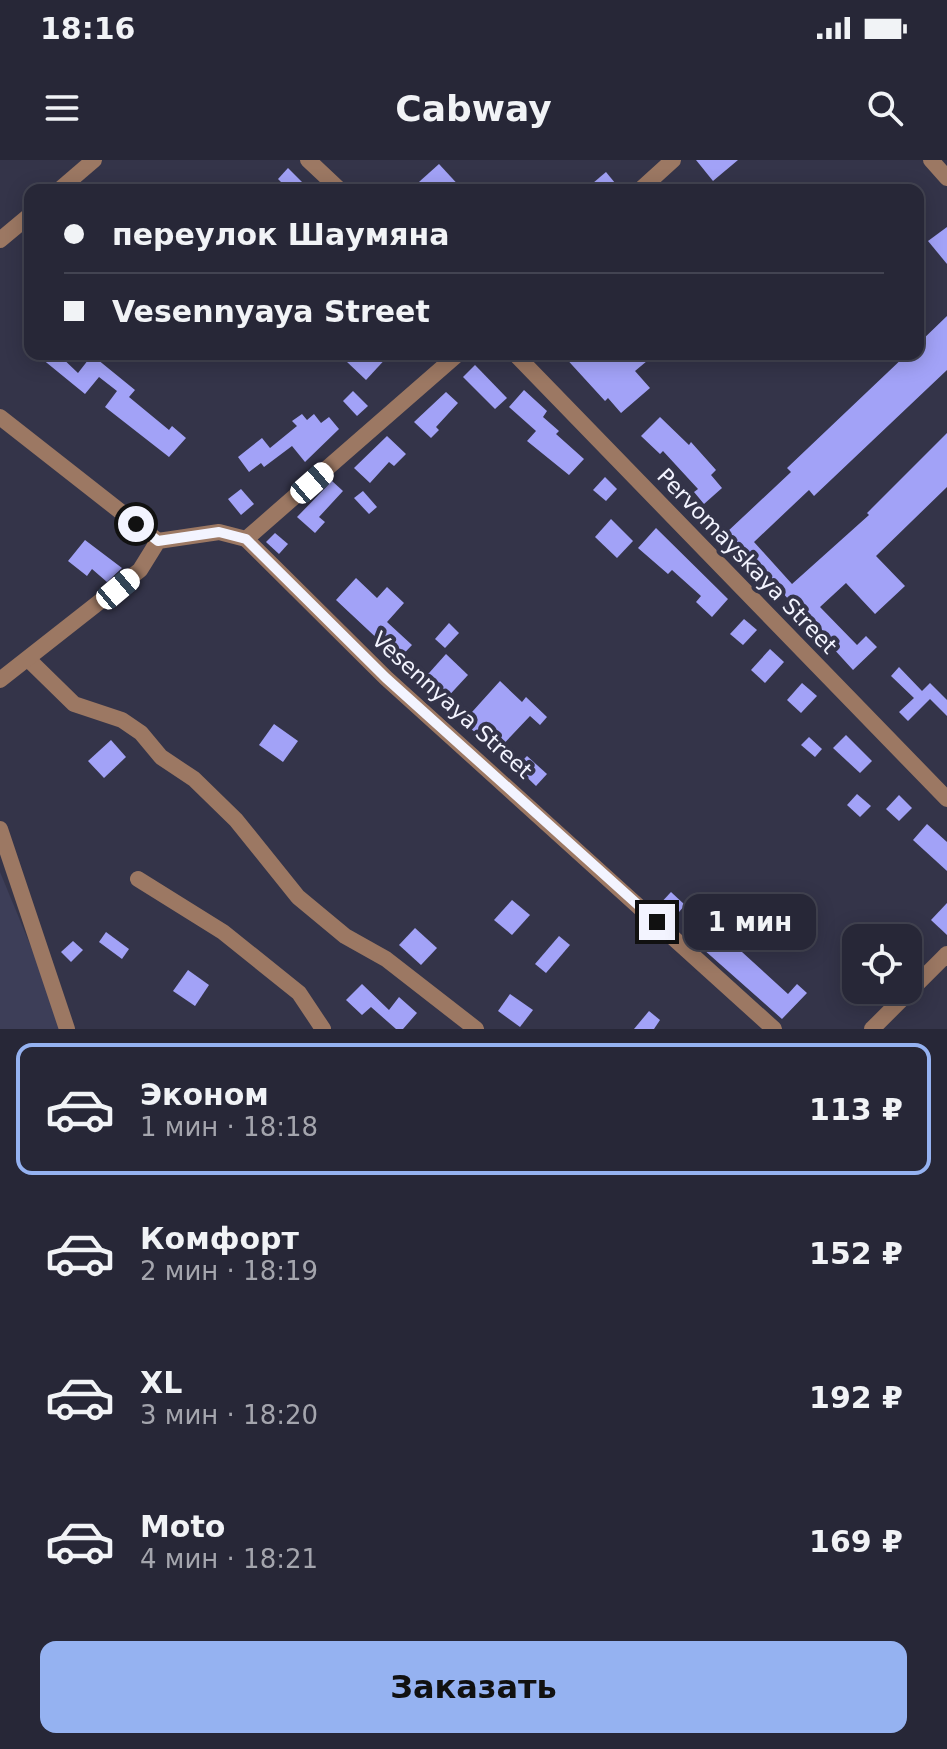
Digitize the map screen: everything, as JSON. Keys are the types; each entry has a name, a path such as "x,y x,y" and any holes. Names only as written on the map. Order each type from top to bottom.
{"street":[{"path":"66,184 94,160"},
{"path":"308,160 334,184"},
{"path":"647,184 673,160"},
{"path":"931,160 947,178"},
{"path":"0,240 24,220"},
{"path":"0,417 158,541 219,532 246,539 451,360"},
{"name":"Pervomayskaya Street","path":"521,360 947,799"},
{"name":"Vesennyaya Street","path":"246,539 386,678 774,1029"},
{"path":"0,680 140,570 158,541"},
{"path":"28,659 74,704 122,720 141,733 161,757 194,779 236,820 298,897 345,936 386,959 476,1029"},
{"path":"0,829 67,1029"},
{"path":"138,879 223,932 299,993 323,1029"},
{"path":"872,1029 947,954"}],"shaded area":[{"path":"0,872 65,1029 0,1029"}],"building":[{"path":"696,160 738,160 713,181"},
{"path":"439,164 457,184 417,184"},
{"path":"288,168 304,184 283,184 278,179"},
{"path":"606,172 615,183 594,184"},
{"path":"947,227 947,264 928,241"},
{"path":"947,316 947,370 814,496 809,490 754,542 792,584 869,515 867,513 947,433 947,487 876,556 905,586 875,614 846,583 820,607 857,645 866,636 877,647 853,670 727,532 791,472 787,468 901,360 924,360 924,338"},
{"path":"43,360 64,360 78,373 88,360 98,360 135,390 129,397 169,430 172,426 186,438 169,457 105,407 117,391 99,377 85,394"},
{"path":"347,360 384,360 366,380"},
{"path":"567,360 646,360 635,371 650,388 621,413 608,398 605,401"},
{"path":"475,365 507,398 495,409 463,377"},
{"path":"524,390 547,411 543,417 559,431 556,434 584,459 569,475 527,441 536,431 509,407"},
{"path":"353,391 368,406 357,416 343,401"},
{"path":"446,392 458,403 436,427 439,430 431,438 414,422"},
{"path":"302,414 307,420 314,414 321,423 329,417 339,429 305,462 292,446 264,467 261,463 249,472 238,457 262,438 270,448 297,426 292,421"},
{"path":"660,417 689,445 691,442 716,470 711,475 722,488 704,504 694,492 698,489 663,451 660,454 641,436"},
{"path":"387,436 406,454 394,466 389,462 370,483 354,468"},
{"path":"605,477 617,489 606,501 593,490"},
{"path":"332,481 343,491 319,517 325,522 315,533 297,517"},
{"path":"241,489 254,504 241,515 228,499"},
{"path":"363,491 377,507 369,514 354,498"},
{"path":"611,519 633,541 617,558 595,537"},
{"path":"656,528 728,599 712,617 696,602 701,596 672,570 668,574 638,548"},
{"path":"275,533 288,544 279,554 266,542"},
{"path":"85,540 122,568 107,582 92,569 87,576 68,561"},
{"path":"356,578 377,598 387,587 404,603 387,622 412,645 396,662 380,647 383,644 336,600"},
{"path":"744,619 757,630 743,645 730,634"},
{"path":"449,623 459,633 445,648 435,639"},
{"path":"770,649 784,662 765,683 751,670"},
{"path":"446,654 468,675 443,702 421,682"},
{"path":"899,667 922,691 930,683 947,700 947,716 930,699 908,721 899,712 914,698 891,676"},
{"path":"500,681 522,702 526,697 547,717 540,725 530,716 497,751 463,722"},
{"path":"802,683 817,696 801,713 787,700"},
{"path":"274,724 298,741 283,762 259,745"},
{"path":"846,735 872,761 860,773 833,748"},
{"path":"809,737 822,749 815,757 801,745"},
{"path":"111,740 126,757 104,778 88,761"},
{"path":"527,756 547,774 536,786 516,767"},
{"path":"857,794 871,806 860,817 847,805"},
{"path":"899,795 912,808 899,821 886,809"},
{"path":"927,824 947,842 947,871 913,840"},
{"path":"671,892 685,905 673,919 658,906"},
{"path":"512,900 530,915 512,935 494,920"},
{"path":"947,903 947,935 931,920"},
{"path":"415,928 437,948 421,965 399,945"},
{"path":"706,929 726,948 731,942 788,994 797,984 807,993 782,1019 694,941"},
{"path":"106,932 129,949 122,959 99,942"},
{"path":"559,936 570,945 546,973 535,964"},
{"path":"73,941 83,950 71,962 61,952"},
{"path":"188,970 209,985 195,1006 173,991"},
{"path":"362,984 389,1010 399,997 417,1013 403,1029 396,1029 371,1007 362,1015 346,1000"},
{"path":"510,994 533,1010 520,1027 498,1011"},
{"path":"649,1011 660,1020 654,1029 634,1029"}],"route":[{"path":"136,524 158,541 219,532 246,539 386,678 541,814 657,922"}]}
